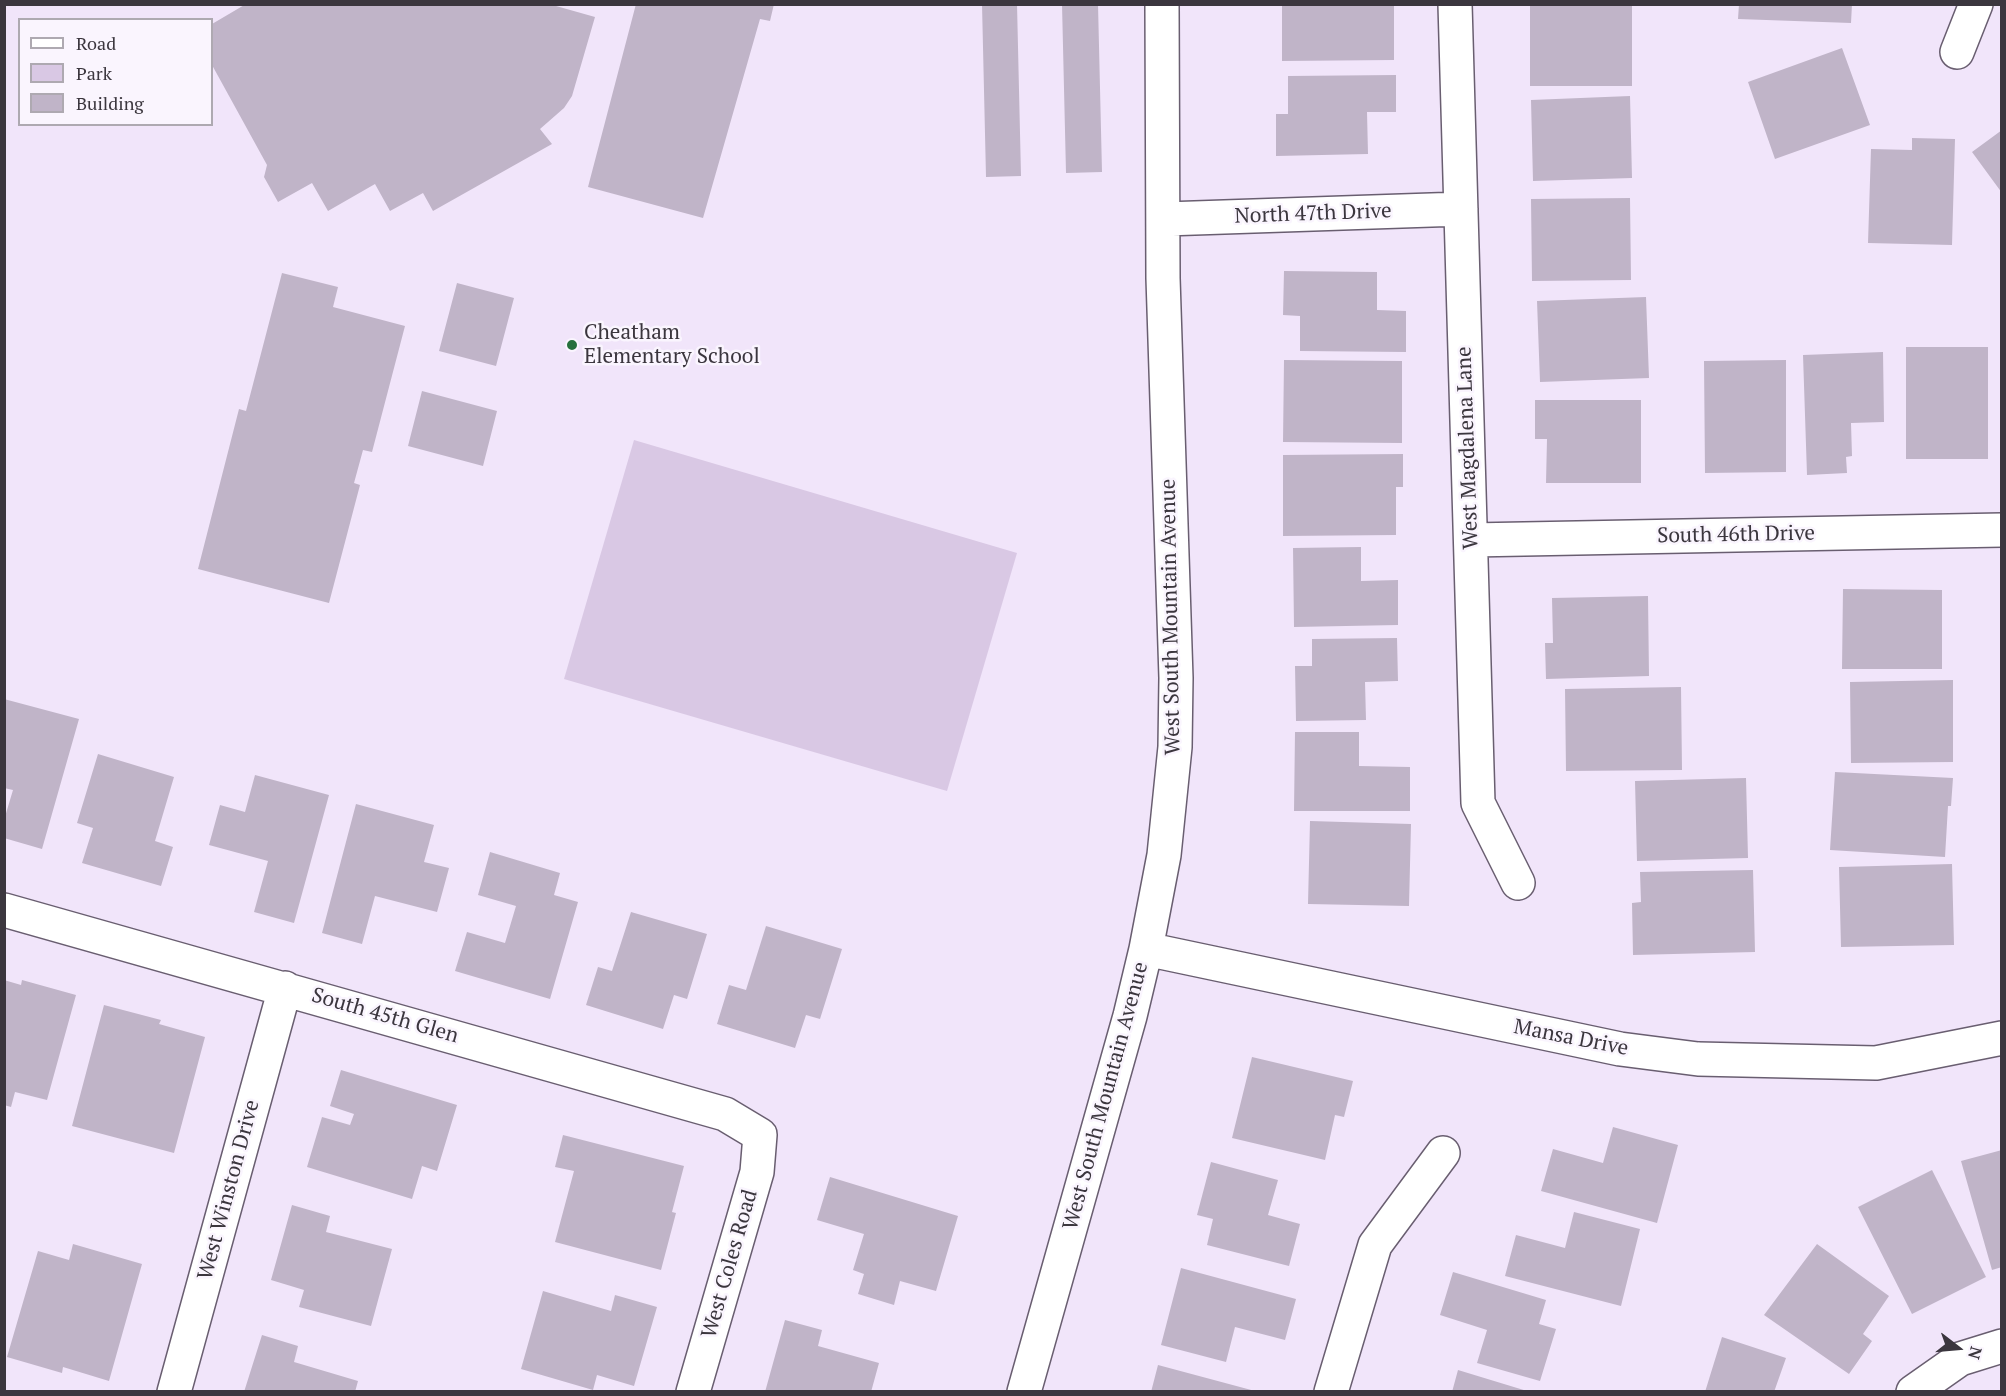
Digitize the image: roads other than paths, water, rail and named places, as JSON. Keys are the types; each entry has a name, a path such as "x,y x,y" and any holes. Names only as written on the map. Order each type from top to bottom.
{"street":[{"name":"West South Mountain Avenue","path":"1024,1392 1130,1016 1146,949 1164,855 1175,747 1176,678 1163,278 1165,219 1162,4"},
{"name":"West Magdalena Lane","path":"1455,4 1478,803 1518,883"},
{"path":"1958,52 1976,4"},
{"name":"North 47th Drive","path":"1165,219 1461,208"},
{"name":"South 46th Drive","path":"1471,540 2001,530"},
{"name":"South 45th Glen","path":"4,910 725,1114 760,1135"},
{"name":"Mansa Drive","path":"1146,949 1620,1048 1698,1059 1876,1063 2001,1038"},
{"name":"West Winston Drive","path":"174,1392 285,988"},
{"name":"West Coles Road","path":"693,1392 757,1172 760,1135"},
{"path":"1331,1392 1375,1245 1443,1153"},
{"path":"1913,1392 1960,1359 2001,1346"}],"place":[{"name":"Cheatham Elementary School","path":"572,345"}]}
